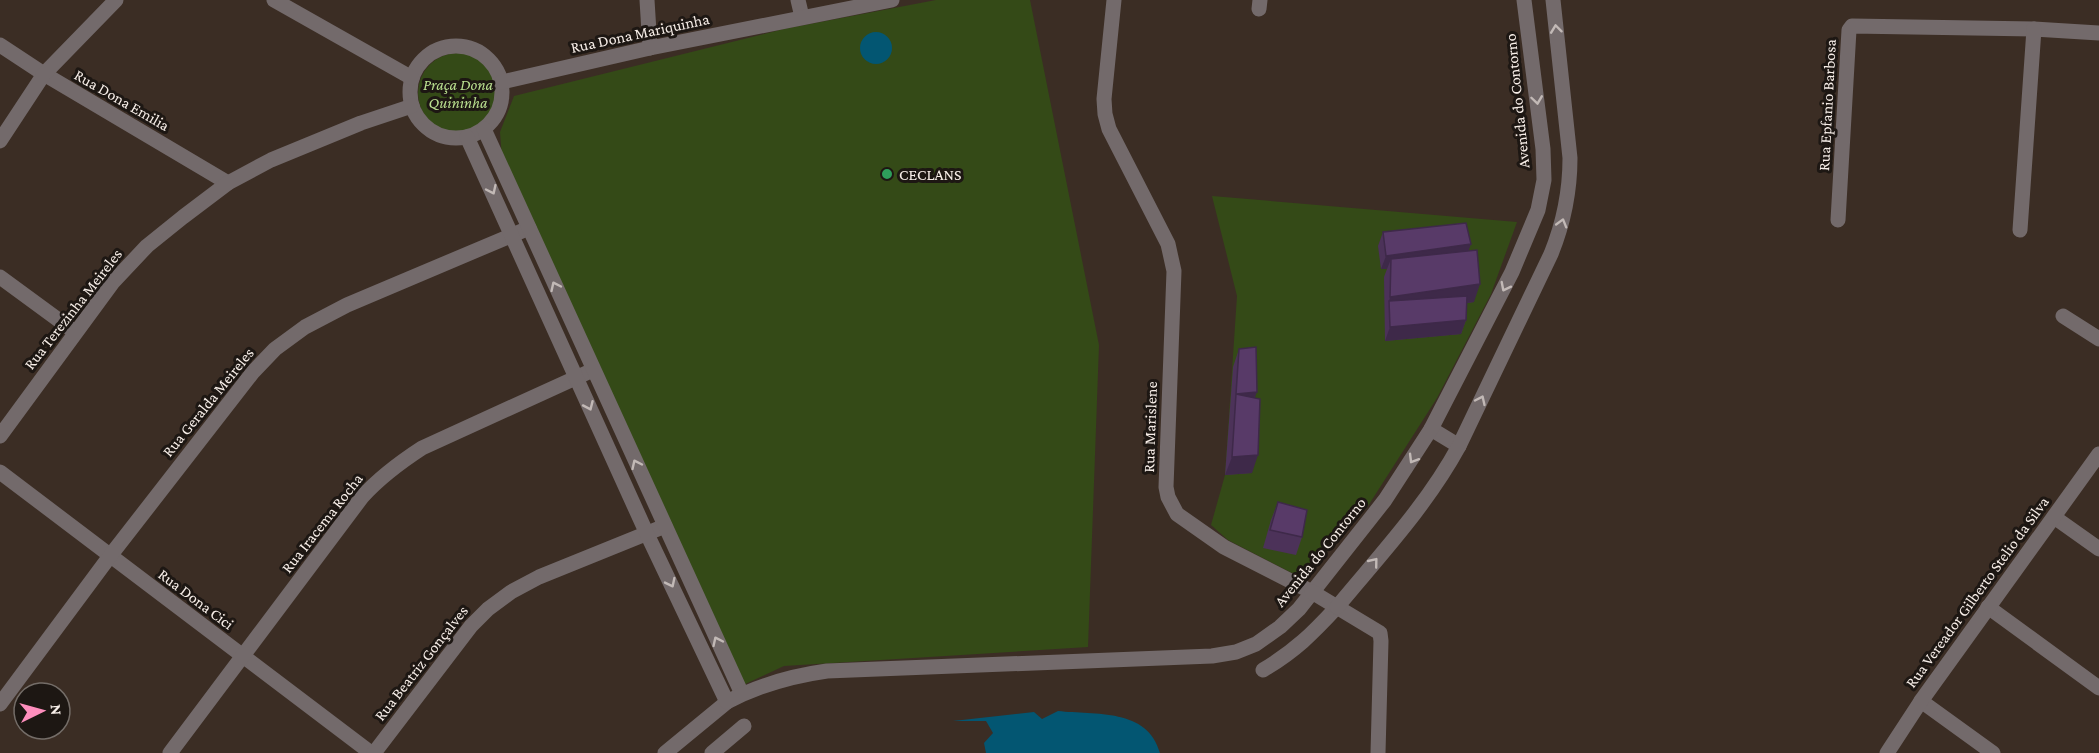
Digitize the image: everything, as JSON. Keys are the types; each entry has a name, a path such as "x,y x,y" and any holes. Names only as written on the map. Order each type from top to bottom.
{"street":[{"path":"0,141 44,74 116,0"},
{"path":"274,0 411,78"},
{"path":"647,0 650,48"},
{"path":"798,0 802,17"},
{"name":"Rua Dona Mariquinha","path":"502,82 650,48 891,0"},
{"name":"Rua Marislene","path":"1114,0 1104,99 1105,114 1109,129 1168,244 1174,271 1166,476 1168,498 1177,513 1224,547 1312,592 1380,633 1378,753"},
{"name":"Avenida do Contorno","path":"665,753 727,702 742,694 796,675 827,671 1212,656 1236,652 1256,644 1280,627 1312,592 1385,500 1431,429 1512,272 1538,210 1544,180 1543,149 1524,0"},
{"path":"1263,670 1307,639 1337,607 1428,497 1446,471 1551,254 1561,230 1570,183 1570,158 1553,0"},
{"name":"Rua Epfanio Barbosa","path":"1838,219 1850,27 1856,25 2034,29 2099,33"},
{"path":"2020,230 2034,29"},
{"name":"Rua Dona Emilia","path":"0,45 44,74 228,183"},
{"path":"458,45 473,48 486,56 496,68 502,82 500,108 493,120 484,129 467,137 440,136 418,119 412,106 411,78 418,64 429,53 443,46 458,45"},
{"name":"Rua Terezinha Meireles","path":"0,436 113,282 147,246 228,183 271,160 328,135 412,106"},
{"path":"484,129 742,694"},
{"path":"467,137 647,534 727,702"},
{"name":"Rua Geralda Meireles","path":"0,704 110,556 253,372 275,349 305,327 347,305 529,228"},
{"path":"0,277 75,332"},
{"path":"2062,316 2099,339"},
{"name":"Rua Iracema Rocha","path":"170,753 377,480 422,448 593,370"},
{"path":"1431,429 1459,446"},
{"name":"Rua Vereador Gilberto Stelio da Silva","path":"1887,753 1921,701 2099,454"},
{"name":"Rua Dona Cici","path":"0,472 373,753"},
{"path":"2054,517 2099,549"},
{"name":"Rua Beatriz Gonçalves","path":"373,753 471,626 488,609 511,592 539,578 664,526"},
{"path":"1988,607 2099,688"},
{"path":"1921,701 1993,753"},
{"path":"712,753 744,726"}],"green space":[{"path":"936,0 1030,0 1099,345 1088,647 784,666 739,687 502,158 500,132 514,96 784,29"},
{"name":"Praça Dona Quininha","path":"458,53 473,56 486,65 495,78 498,93 495,108 486,121 473,130 458,133 443,130 430,121 421,108 418,93 421,78 430,65 443,56"},
{"path":"1212,196 1517,222 1491,294 1437,398 1368,506 1311,570 1292,573 1228,540 1211,525 1225,475 1237,296"}],"water":[{"path":"876,32 888,36 892,48 888,60 876,64 864,60 860,48 864,36"},
{"path":"1058,711 1103,714 1132,721 1154,738 1160,753 986,753 984,743 993,733 986,721 953,721 1034,712 1042,719"}],"building":[{"path":"1466,223 1471,244 1386,256 1383,232"},
{"path":"1477,250 1480,284 1390,297 1391,259"},
{"path":"1467,296 1466,320 1390,327 1389,301"},
{"path":"1256,347 1257,392 1236,394 1239,349"},
{"path":"1236,394 1260,399 1258,455 1232,457"},
{"path":"1278,502 1307,510 1302,537 1270,530"}],"place":[{"name":"CECLANS","path":"887,174"}]}
